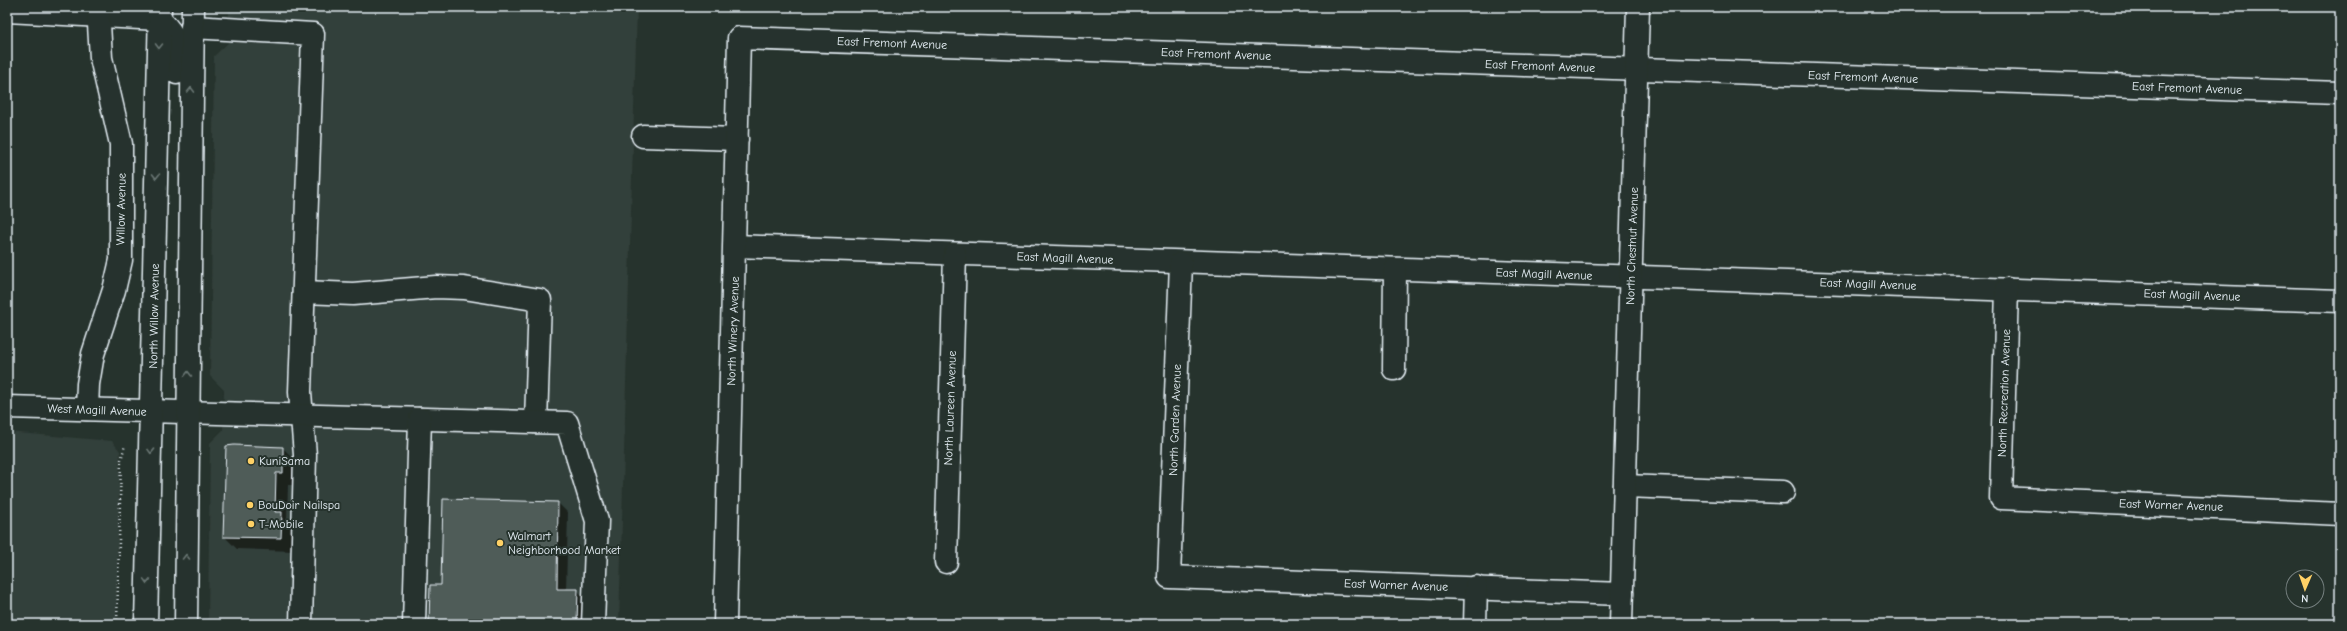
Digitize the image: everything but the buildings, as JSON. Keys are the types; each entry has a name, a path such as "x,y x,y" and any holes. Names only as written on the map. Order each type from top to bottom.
{"street":[{"path":"179,7 185,19 193,17 314,34 300,392 305,455 301,624"},
{"name":"North Chestnut Avenue","path":"1621,624 1638,7"},
{"path":"7,12 98,11 160,13 177,42 176,192 188,287"},
{"name":"Willow Avenue","path":"87,409 88,384 93,354 114,290 121,260 121,144 101,58 98,11"},
{"name":"North Willow Avenue","path":"146,624 160,13"},
{"path":"186,624 188,287 193,17"},
{"name":"East Fremont Avenue","path":"739,38 2340,93"},
{"name":"North Winery Avenue","path":"725,624 739,38"},
{"path":"643,136 737,139"},
{"name":"East Magill Avenue","path":"735,246 1181,263 2007,288 2340,301"},
{"name":"North Laureen Avenue","path":"946,562 955,254"},
{"name":"North Garden Avenue","path":"1169,577 1181,263"},
{"path":"1394,369 1395,270"},
{"path":"304,292 353,294 443,287 464,288 540,300 536,422"},
{"name":"North Recreation Avenue","path":"2001,498 2007,288"},
{"name":"West Magill Avenue","path":"7,407 567,423 597,521 593,624"},
{"path":"414,624 420,419"},
{"path":"1625,486 1783,492"},
{"name":"East Warner Avenue","path":"2001,498 2340,514"},
{"name":"East Warner Avenue","path":"1169,577 1476,587 1622,594"},
{"path":"1475,624 1476,587"}],"path":[{"path":"117,624 121,460 125,445"}],"shaded area":[{"path":"229,7 637,7 619,624 208,624 210,443 223,430 224,390 210,376 214,56 228,43"},
{"path":"7,432 112,441 120,451 116,624 7,624"}],"place":[{"name":"KuniSama","path":"251,461"},
{"name":"BouDoir Nailspa","path":"250,505"},
{"name":"T-Mobile","path":"251,524"},
{"name":"Walmart Neighborhood Market","path":"500,543"}]}
